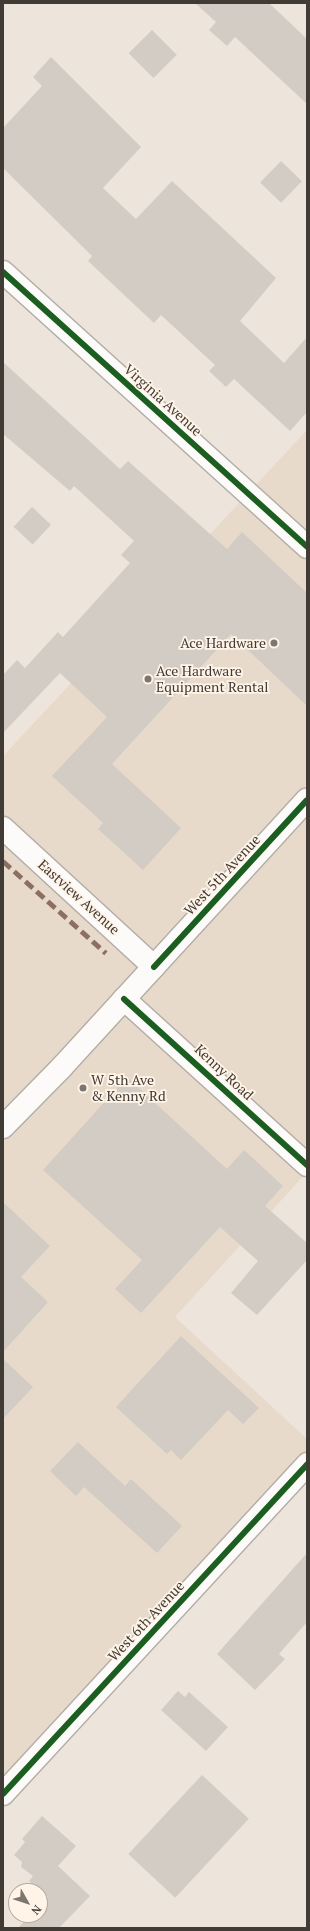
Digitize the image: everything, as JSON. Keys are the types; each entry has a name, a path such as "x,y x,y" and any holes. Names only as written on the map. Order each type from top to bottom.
{"street":[{"name":"Virginia Avenue","path":"3,272 307,547"},
{"name":"West 5th Avenue","path":"3,1127 124,999 307,800"},
{"name":"Eastview Avenue","path":"3,828 154,966"},
{"name":"Kenny Road","path":"124,999 307,1165"},
{"name":"West 6th Avenue","path":"3,1794 307,1464"}],"shaded area":[{"path":"307,430 307,1172 175,1317 307,1439 307,1472 3,1800 3,756"}],"building":[{"path":"195,3 269,3 307,39 307,104 235,37 227,46 209,30 216,22"},
{"path":"152,30 177,55 153,78 129,53"},
{"path":"51,57 141,147 103,188 136,219 172,181 276,278 240,321 284,363 307,337 307,412 290,431 234,379 226,387 209,371 215,365 161,315 154,323 88,261 92,256 3,168 3,128 42,86 33,77"},
{"path":"281,161 302,181 281,203 260,183"},
{"path":"3,362 120,469 128,461 227,549 242,532 307,593 307,706 231,634 112,764 181,828 143,870 98,829 103,823 52,776 107,717 60,673 3,733 3,675 17,660 25,668 58,632 63,637 130,563 121,555 134,541 74,486 70,491 3,434"},
{"path":"32,507 51,525 33,544 14,527"},
{"path":"127,1077 227,1169 244,1150 283,1186 265,1206 307,1243 307,1260 257,1315 231,1293 258,1261 220,1227 141,1313 115,1289 142,1260 43,1170"},
{"path":"3,1202 50,1246 21,1277 48,1302 3,1352"},
{"path":"181,1336 259,1408 243,1424 228,1410 181,1460 171,1450 167,1454 116,1407"},
{"path":"3,1359 33,1387 3,1419"},
{"path":"78,1442 125,1486 131,1479 182,1526 157,1553 84,1487 76,1496 50,1471"},
{"path":"307,1553 307,1622 279,1654 285,1659 255,1690 217,1654"},
{"path":"178,1691 185,1697 189,1692 228,1727 206,1751 161,1710"},
{"path":"202,1775 249,1819 175,1898 128,1854"},
{"path":"42,1816 76,1846 58,1866 90,1896 59,1928 18,1928 23,1923 48,1923 48,1883 31,1883 29,1881 33,1876 21,1867 22,1862 14,1855 25,1842 22,1839"}],"marked path":[{"path":"3,861 106,953"}],"cycle path":[{"path":"3,272 307,547"},
{"path":"154,967 307,800"},
{"path":"124,999 307,1165"},
{"path":"3,1794 307,1464"}],"place":[{"name":"Ace Hardware","path":"274,643"},
{"name":"Ace Hardware Equipment Rental","path":"148,679"},
{"name":"W 5th Ave & Kenny Rd","path":"83,1088"}]}
